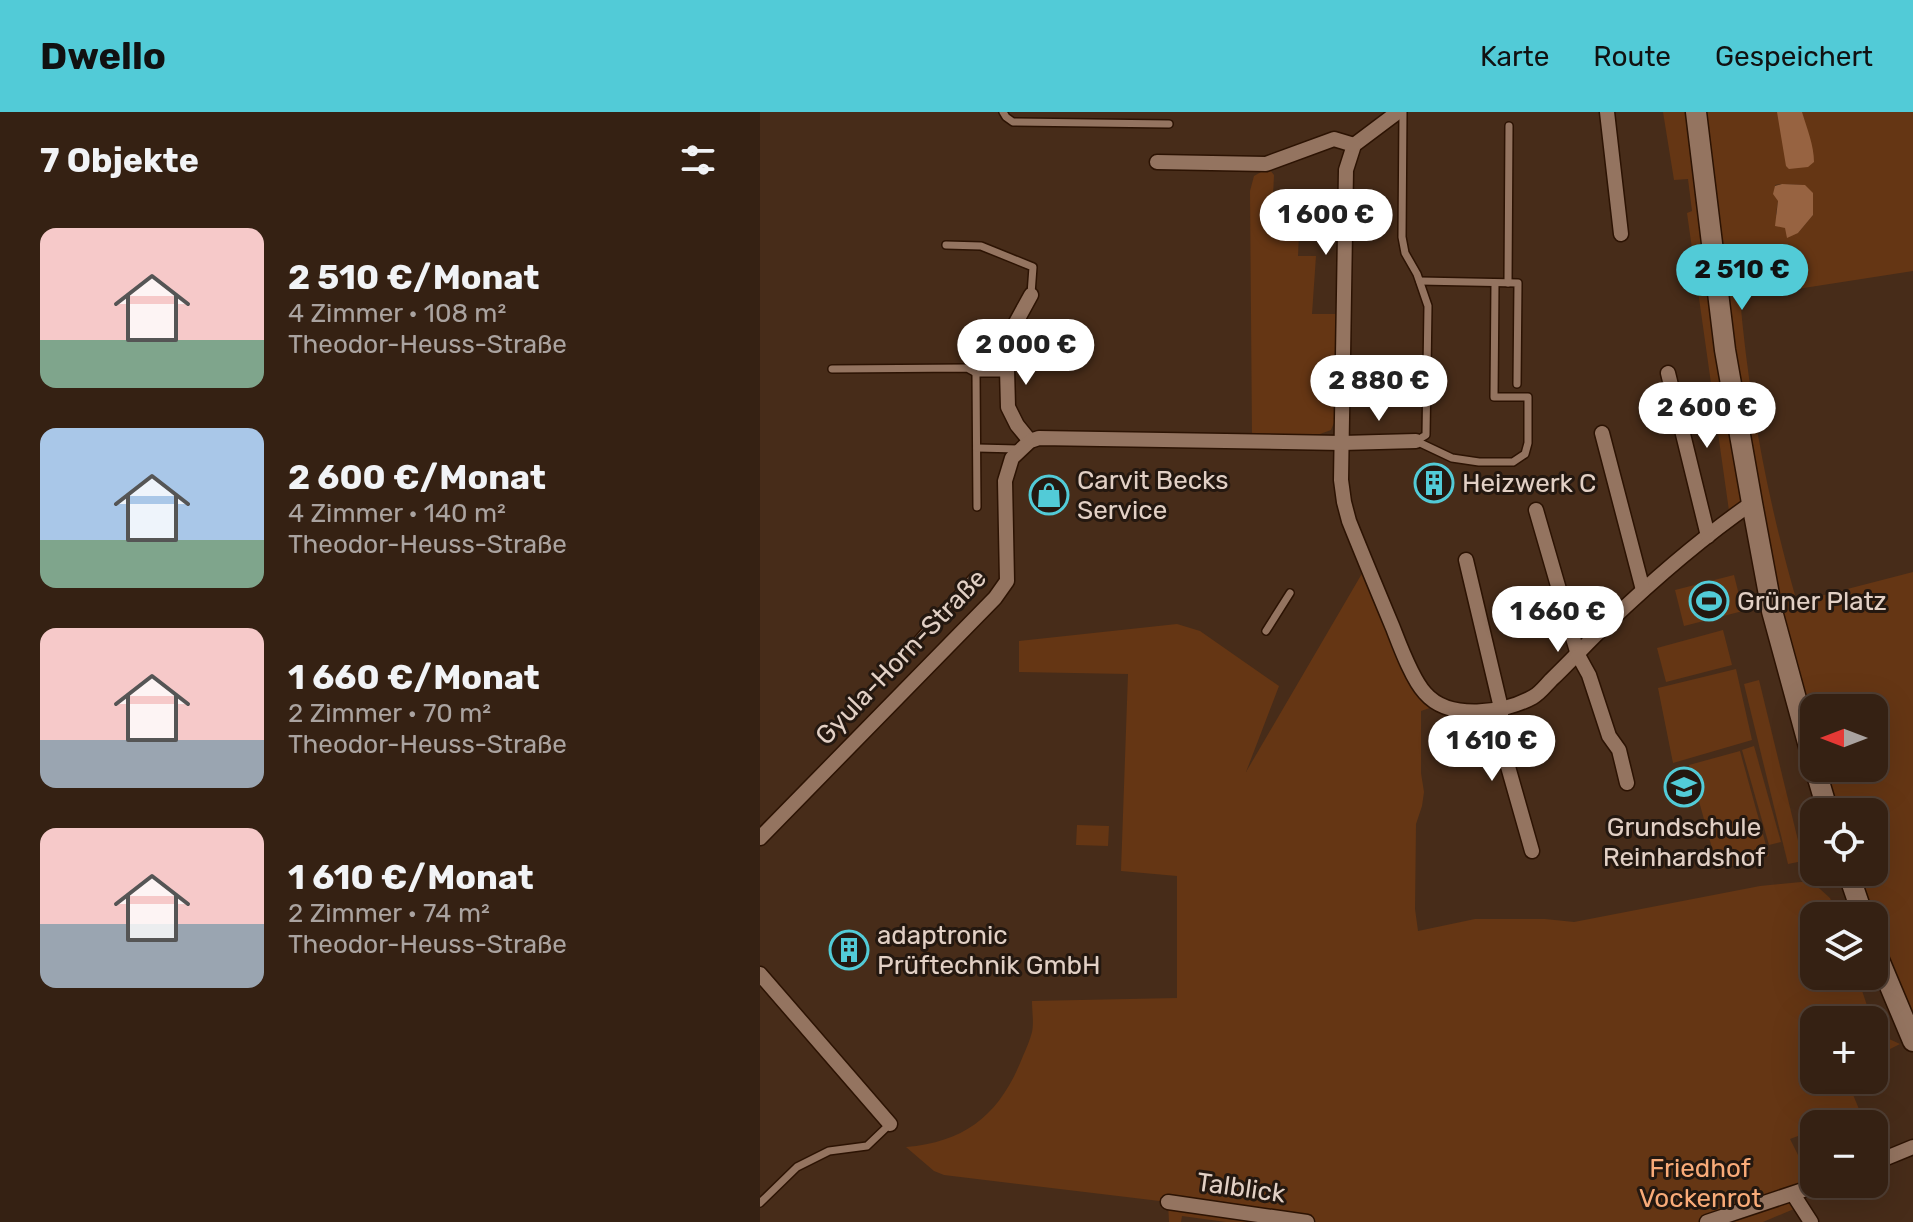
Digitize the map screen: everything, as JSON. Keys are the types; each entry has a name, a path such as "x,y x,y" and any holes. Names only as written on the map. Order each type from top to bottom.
{"main road":[{"path":"1696,112 1725,350 1772,611 1800,714"},
{"path":"1888,981 1913,1041"}],"street":[{"path":"1401,112 1354,145 1346,170 1341,480 1349,521 1406,660 1425,694 1456,711 1475,712 1501,708 1534,696 1643,590 1752,503"},
{"path":"1607,112 1621,234"},
{"path":"1157,162 1266,164 1334,139 1354,145"},
{"path":"1031,295 1008,337 1008,407 1025,445 1039,438 1342,443 1416,441"},
{"path":"1668,373 1708,536"},
{"path":"1602,433 1643,590"},
{"name":"Gyula-Horn-Straße","path":"760,838 995,598 1007,581 1005,481 1012,458 1025,445"},
{"path":"1536,510 1578,655 1589,675 1609,736 1619,750 1627,783"},
{"path":"1466,560 1501,708 1501,742 1532,851"},
{"path":"760,974 890,1124"},
{"path":"1888,1157 1913,1147"},
{"path":"1707,1222 1800,1192"},
{"path":"1793,1194 1811,1222"},
{"name":"Talblick","path":"1168,1202 1307,1222"}],"lane":[{"path":"1003,112 1013,122 1169,124"},
{"path":"1401,112 1402,237 1405,253 1420,281 1428,306 1426,435 1416,441"},
{"path":"1508,283 1509,126"},
{"path":"946,245 981,246 1033,267 1031,295"},
{"path":"1420,281 1518,283 1517,384"},
{"path":"1416,441 1452,458 1479,462 1513,462 1525,454 1528,443 1528,397 1494,397 1495,283"},
{"path":"832,369 967,368 976,373 1007,373"},
{"path":"976,373 977,507"},
{"path":"977,448 1025,445"},
{"path":"913,645 973,577"},
{"path":"1266,631 1290,593"},
{"path":"760,1203 797,1167 829,1151 867,1146 890,1124"}],"green space":[{"path":"1663,112 1913,112 1913,271 1740,298 1761,452 1797,602 1913,572 1913,1037 1888,980 1888,902 1858,902 1853,886 1888,886 1888,798 1824,798 1819,782 1888,782 1888,694 1800,694 1800,706 1752,504 1730,518 1687,213 1692,211 1688,179 1674,180","holes":["1775,185 1804,185 1813,215 1798,233 1785,228 1776,214 1778,201"]},
{"path":"1268,168 1274,175 1272,218 1308,218 1308,231 1299,233 1298,256 1316,256 1312,314 1336,314 1335,420 1331,430 1320,434 1252,436 1250,191 1254,176"},
{"name":"Friedhof Vockenrot","path":"1367,565 1407,661 1441,704 1421,711 1424,792 1416,824 1415,909 1418,931 1475,919 1574,922 1760,886 1800,882 1800,886 1817,886 1832,902 1800,902 1800,990 1862,990 1867,1006 1800,1006 1800,1094 1853,1094 1859,1110 1800,1110 1800,1135 1790,1139 1800,1159 1800,1192 1793,1194 1801,1206 1763,1222 1226,1222 1182,1216 1181,1222 1169,1222 1168,1202 944,1175 934,1171 906,1147 947,1139 979,1121 992,1109 1014,1076 1029,1041 1033,1028 1032,1001 1177,998 1177,876 1121,871 1128,674 1019,672 1019,641 1177,624 1200,631 1279,686 1246,772"},
{"name":"Grüner Platz","path":"1734,575 1743,611 1684,626 1675,590"},
{"path":"1723,630 1732,665 1666,682 1657,648"},
{"path":"1736,669 1752,740 1673,763 1658,688"},
{"path":"1759,680 1800,849 1800,862 1788,864 1744,684"},
{"path":"1754,746 1781,842 1769,845 1742,750"},
{"path":"1740,751 1769,856 1718,870 1689,765"},
{"path":"1077,825 1109,826 1108,846 1076,845"},
{"path":"1888,1038 1900,1044 1888,1050"}],"shaded area":[{"path":"1777,112 1802,112 1814,156 1814,162 1808,167 1789,169 1786,166"},
{"path":"1805,185 1813,193 1813,215 1798,233 1787,238 1785,228 1775,226 1778,201 1773,194 1775,186"}],"place":[{"name":"Heizwerk C","path":"1434,483"},
{"name":"Carvit Becks Service","path":"1049,495"},
{"name":"Grüner Platz","path":"1709,601"},
{"name":"Grundschule Reinhardshof","path":"1684,787"},
{"name":"adaptronic Prüftechnik GmbH","path":"849,950"}]}
